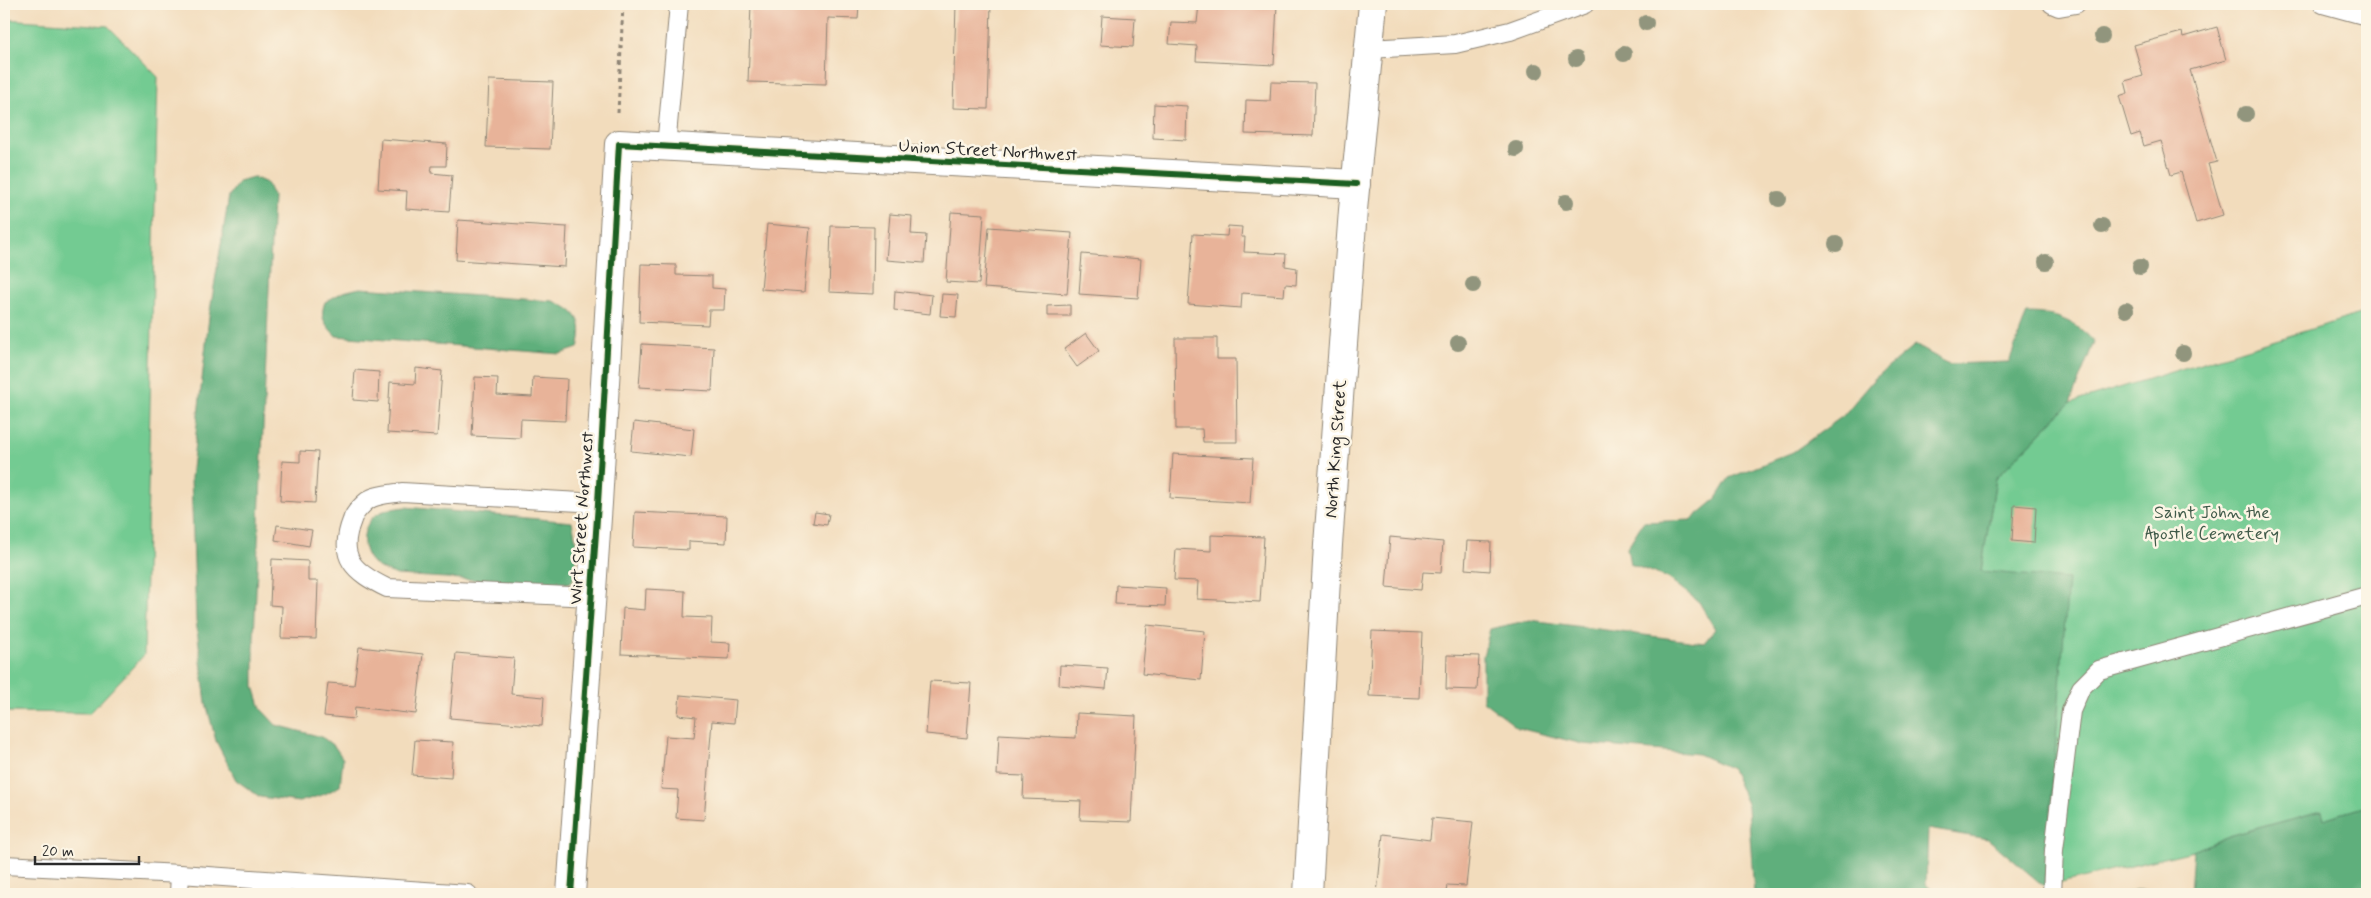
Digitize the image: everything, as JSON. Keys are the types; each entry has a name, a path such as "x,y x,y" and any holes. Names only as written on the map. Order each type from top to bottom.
{"street":[{"name":"North King Street","path":"1308,894 1328,546 1356,184 1373,4"},
{"name":"Union Street Northwest","path":"619,144 1356,184"},
{"name":"Wirt Street Northwest","path":"571,894 592,597 619,144"}],"lane":[{"path":"666,147 679,4"},
{"path":"1369,49 1463,42 1510,31 1585,4"},
{"path":"2052,4 2059,7 2076,4"},
{"path":"2323,4 2367,16"},
{"path":"592,597 387,588 364,577 349,559 345,538 354,515 371,498 402,492 598,503"},
{"path":"2052,894 2054,850 2071,711 2081,688 2099,670 2367,596"},
{"path":"4,865 180,874 288,888 468,894"},
{"path":"179,894 180,874"}],"path":[{"path":"619,144 618,104 623,4"}],"green space":[{"path":"4,19 108,26 158,77 144,655 90,713 4,712"},
{"path":"253,177 267,183 273,196 254,638 254,686 261,709 276,725 322,737 335,747 343,759 340,786 325,794 299,802 260,797 236,780 216,741 206,703 196,620 191,478 209,317 229,196 239,181"},
{"path":"360,288 553,301 574,313 578,318 581,331 578,348 560,354 336,336 323,317 325,302 343,292"},
{"name":"Saint John the Apostle Cemetery","path":"2367,312 2367,806 2323,819 2321,811 2229,836 2193,851 2045,887 1981,571 1996,478 2070,403"},
{"path":"2027,313 2037,313 2064,320 2080,329 2094,342 2070,403 1996,478 1981,571 2068,579 2045,887 1988,839 1928,829 1926,884 1936,894 1754,894 1748,806 1732,769 1698,754 1583,744 1518,728 1483,701 1483,656 1490,629 1530,620 1704,643 1715,629 1699,602 1668,578 1630,564 1627,548 1643,522 1691,520 1715,500 1729,478 1793,452 1843,416 1873,380 1915,345 1949,364 2009,362"},
{"path":"405,507 572,522 575,537 576,567 572,582 558,585 397,575 383,570 371,561 367,554 364,547 365,530 368,523 381,512"},
{"path":"2367,806 2367,894 2122,894 2135,890 2190,892 2193,851 2229,836 2321,811 2323,819"}],"building":[{"path":"751,4 859,4 858,19 828,18 826,84 748,82"},
{"path":"956,4 991,4 988,109 953,108"},
{"path":"1199,4 1277,4 1274,65 1196,61 1197,46 1169,44 1171,22 1197,23"},
{"path":"1102,16 1135,18 1133,47 1100,45"},
{"path":"2217,27 2226,60 2190,70 2217,162 2208,164 2223,215 2196,223 2181,172 2171,175 2161,141 2144,146 2140,133 2131,136 2119,96 2128,93 2125,81 2143,76 2134,45 2182,32 2183,37"},
{"path":"489,80 553,82 550,149 486,147"},
{"path":"1271,82 1315,83 1313,136 1245,134 1246,100 1270,101"},
{"path":"1154,104 1187,106 1186,140 1153,138"},
{"path":"381,139 447,144 446,166 432,166 431,173 452,175 449,212 406,209 407,191 378,189"},
{"path":"951,212 984,214 979,284 946,282"},
{"path":"890,214 912,216 911,234 926,235 924,263 886,260"},
{"path":"458,220 567,227 565,267 456,260"},
{"path":"767,224 810,228 804,292 761,289"},
{"path":"831,226 874,227 873,294 829,292"},
{"path":"1228,226 1242,227 1241,237 1245,237 1244,252 1286,254 1285,266 1297,268 1296,285 1285,284 1284,296 1242,293 1241,308 1188,304 1193,234 1227,236"},
{"path":"989,227 1072,233 1067,294 984,288"},
{"path":"1082,254 1141,259 1138,298 1079,294"},
{"path":"641,264 676,265 676,275 712,276 712,288 725,289 724,310 709,310 708,325 639,322"},
{"path":"895,291 932,295 930,314 894,310"},
{"path":"942,294 958,295 956,317 940,316"},
{"path":"1070,305 1070,316 1047,316 1047,306"},
{"path":"1086,333 1099,351 1077,367 1064,349"},
{"path":"1175,338 1217,338 1217,359 1236,359 1237,442 1203,442 1202,429 1176,429"},
{"path":"642,344 714,348 712,391 639,387"},
{"path":"416,368 442,371 437,436 387,433 390,382 415,384"},
{"path":"355,370 379,372 378,402 353,400"},
{"path":"475,377 498,378 497,395 532,397 533,377 567,379 565,421 521,419 520,438 472,436"},
{"path":"634,422 694,429 691,457 631,451"},
{"path":"300,451 318,452 315,503 280,501 282,461 300,462"},
{"path":"1173,454 1253,458 1250,503 1170,498"},
{"path":"2014,505 2036,507 2034,543 2012,541"},
{"path":"635,512 727,516 726,543 689,541 689,550 633,547"},
{"path":"815,512 829,514 827,525 813,523"},
{"path":"277,525 312,530 309,546 275,540"},
{"path":"1211,535 1264,537 1260,602 1197,599 1198,581 1174,580 1176,549 1211,551"},
{"path":"1390,537 1443,542 1441,573 1423,572 1421,590 1386,587"},
{"path":"1467,541 1491,542 1490,571 1465,569"},
{"path":"272,559 308,561 308,581 318,581 316,639 281,638 282,606 270,605"},
{"path":"1116,585 1166,588 1165,606 1115,604"},
{"path":"646,589 685,591 684,617 712,618 711,642 730,643 729,659 621,654 623,608 645,610"},
{"path":"1147,625 1205,631 1201,680 1142,674"},
{"path":"1372,631 1422,633 1419,698 1369,696"},
{"path":"359,647 423,654 416,714 355,707 354,719 324,716 328,683 354,685"},
{"path":"456,653 514,658 511,694 544,697 542,726 450,718"},
{"path":"1447,655 1479,656 1477,690 1446,689"},
{"path":"1060,665 1108,668 1106,689 1059,685"},
{"path":"930,681 971,683 967,738 926,734"},
{"path":"680,695 736,700 734,723 712,721 704,820 676,818 678,790 661,789 666,736 694,738 696,717 678,715"},
{"path":"1077,713 1136,716 1131,822 1080,820 1081,801 1023,799 1024,776 997,775 999,734 1076,738"},
{"path":"415,740 453,742 451,778 412,775"},
{"path":"1432,818 1473,822 1466,886 1447,885 1446,894 1377,894 1383,834 1430,840"},
{"path":"677,889 722,893 722,894 677,894"},
{"path":"1049,891 1081,893 1081,894 1049,894"}],"cycle path":[{"path":"571,894 598,503 619,144 1356,184"}]}
